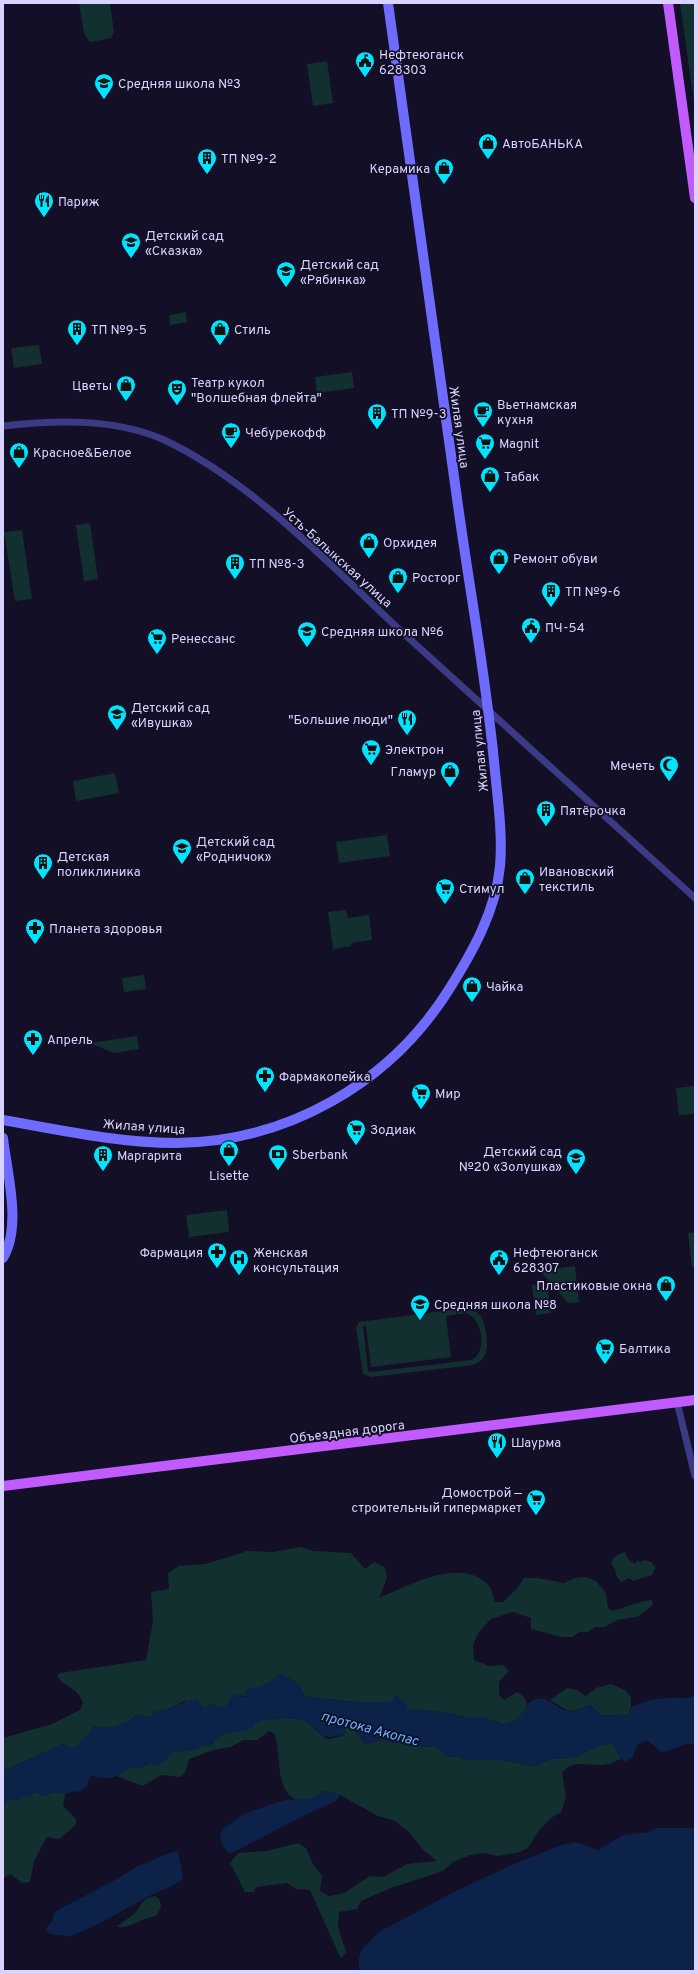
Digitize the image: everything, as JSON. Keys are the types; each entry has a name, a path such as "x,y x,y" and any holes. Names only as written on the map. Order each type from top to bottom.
{"main road":[{"name":"Жилая улица","path":"3,1120 132,1141 190,1142 227,1138 278,1126 323,1107 357,1087 389,1061 412,1039 439,1005 466,962 492,906 499,874 500,844 489,712 451,457 388,3"},
{"path":"668,3 695,198"},
{"path":"3,1138 12,1206 12,1226 10,1240 3,1258"},
{"name":"Объездная дорога","path":"3,1486 695,1400"}],"street":[{"name":"Усть-Балыкская улица","path":"3,426 50,421 99,424 147,434 190,454 253,498 293,531 489,712 695,898"},
{"path":"677,1402 695,1476"}],"green space":[{"path":"79,3 110,3 114,32 111,38 91,42 88,40 84,33"},
{"path":"680,3 695,3 695,110"},
{"path":"327,61 333,103 313,106 307,64"},
{"path":"186,312 187,322 170,325 169,315"},
{"path":"39,345 42,364 14,368 11,348"},
{"path":"352,372 354,388 317,393 315,377"},
{"path":"90,523 98,579 84,581 76,525"},
{"path":"22,530 32,599 15,601 4,532"},
{"path":"115,773 119,793 76,801 73,781"},
{"path":"387,835 390,856 339,863 336,842"},
{"path":"346,910 348,918 369,915 372,940 351,943 351,946 333,949 328,912"},
{"path":"144,975 146,989 124,992 122,978"},
{"path":"137,1036 139,1049 114,1053 90,1043"},
{"path":"695,1086 695,1114 679,1115 676,1088"},
{"path":"227,1210 229,1232 189,1237 186,1215"},
{"path":"695,1232 695,1267 692,1267 688,1233"},
{"path":"575,1266 579,1302 568,1303 540,1271"},
{"path":"547,1283 551,1313 536,1315 532,1285"},
{"path":"468,1308 477,1312 484,1323 487,1346 486,1351 481,1360 473,1365 371,1377 363,1374 356,1328 359,1322","holes":["466,1313 472,1316 480,1328 481,1343 480,1350 471,1360 371,1372 368,1371 363,1326 366,1326 371,1367 451,1357 446,1316"]},
{"path":"301,1547 313,1551 351,1553 365,1569 374,1562 385,1567 387,1578 379,1598 434,1576 449,1573 464,1573 477,1577 488,1585 495,1602 503,1602 518,1587 524,1578 538,1578 564,1583 575,1578 585,1577 596,1581 606,1593 608,1608 612,1611 652,1600 653,1605 637,1617 617,1620 605,1627 595,1627 588,1632 580,1632 572,1637 561,1637 531,1629 531,1618 513,1612 491,1619 478,1633 473,1645 474,1660 489,1666 503,1665 509,1671 499,1682 499,1695 504,1700 517,1692 524,1697 527,1704 518,1718 504,1725 496,1721 480,1717 464,1717 438,1711 407,1710 391,1702 356,1702 307,1697 302,1692 274,1680 261,1687 247,1690 246,1696 233,1695 227,1706 220,1708 214,1704 204,1708 184,1701 165,1711 155,1711 151,1718 136,1715 122,1725 111,1728 94,1726 91,1732 78,1745 70,1748 63,1744 3,1771 3,1738 52,1724 80,1710 83,1703 81,1697 75,1690 60,1680 57,1676 60,1673 146,1660 153,1622 151,1592 169,1589 168,1573 179,1566 206,1564 247,1551 273,1552"},
{"path":"625,1552 628,1559 635,1564 638,1560 641,1563 641,1561 645,1560 651,1562 655,1567 652,1575 633,1581 629,1578 621,1582 611,1564 616,1556"},
{"path":"611,1684 625,1690 631,1697 631,1708 628,1714 623,1716 600,1715 591,1705 568,1711 550,1700 567,1688 577,1690 586,1696 596,1688"},
{"path":"286,1718 305,1720 325,1738 329,1739 345,1735 345,1727 348,1727 356,1732 363,1743 368,1744 382,1739 394,1743 411,1743 426,1747 435,1746 447,1756 459,1757 465,1760 495,1759 534,1766 554,1758 562,1759 580,1755 595,1747 612,1743 621,1759 603,1765 578,1764 567,1768 562,1773 566,1798 561,1812 551,1818 539,1830 528,1848 517,1853 497,1856 485,1853 470,1855 453,1862 443,1871 391,1888 361,1901 357,1909 339,1912 338,1927 346,1952 341,1959 310,1890 296,1889 287,1883 256,1887 254,1892 245,1892 230,1863 238,1853 267,1851 298,1843 306,1848 313,1864 322,1876 320,1891 329,1896 344,1893 370,1876 383,1877 407,1864 437,1861 423,1850 409,1832 395,1821 378,1816 340,1795 325,1791 311,1799 297,1801 289,1795 281,1779 276,1740 274,1733 269,1731 257,1740 243,1740 231,1747 214,1750 189,1759 185,1773 180,1777 161,1775 143,1786 116,1776 133,1767 141,1768 150,1763 164,1762 173,1751 212,1744 216,1738 227,1732 238,1732 263,1720"},
{"path":"37,1792 41,1796 56,1792 65,1794 63,1806 76,1819 76,1825 59,1839 47,1837 34,1861 30,1882 22,1883 10,1874 4,1878 3,1882 3,1807 7,1800 19,1800 21,1796"},
{"path":"155,1896 159,1899 161,1907 156,1916 146,1918 132,1925 117,1927 136,1912 145,1900"}],"water":[{"name":"протока Акопас","path":"280,1673 302,1686 302,1692 307,1697 356,1702 391,1702 396,1694 406,1703 408,1710 438,1711 464,1717 480,1717 496,1721 504,1725 517,1719 531,1701 541,1698 548,1700 567,1711 573,1711 591,1705 600,1715 623,1716 628,1714 631,1708 644,1702 662,1698 681,1698 695,1695 695,1744 686,1744 661,1752 648,1741 644,1742 639,1744 633,1757 625,1762 621,1759 612,1743 595,1747 580,1755 562,1759 554,1758 534,1766 495,1759 465,1760 459,1757 447,1756 435,1746 426,1747 411,1743 394,1743 382,1739 368,1744 363,1743 356,1732 348,1727 345,1727 345,1735 343,1737 339,1735 328,1737 320,1734 305,1721 273,1719 261,1721 250,1729 222,1735 215,1739 210,1746 204,1745 193,1751 173,1751 164,1762 155,1766 150,1763 141,1768 135,1767 126,1769 119,1775 111,1778 91,1776 86,1787 81,1791 65,1794 56,1792 41,1796 37,1792 34,1792 30,1797 22,1796 19,1800 7,1800 3,1807 3,1771 63,1744 70,1748 78,1745 94,1726 111,1728 122,1725 136,1715 151,1718 155,1711 160,1711 197,1699 204,1708 214,1704 220,1708 227,1706 233,1695 238,1693 241,1697 246,1696 247,1690 256,1688 273,1680"},
{"path":"325,1791 340,1795 336,1801 307,1814 230,1854 222,1845 220,1835 225,1827 246,1813 285,1800 311,1799"},
{"path":"656,1828 695,1828 695,1971 359,1971 359,1958 362,1949 379,1932 456,1891 518,1862 559,1846 576,1842 598,1850 623,1835 649,1832"},
{"path":"178,1850 183,1879 179,1882 69,1937 48,1933 46,1928 53,1920 53,1914 58,1910 138,1866"}],"place":[{"name":"Нефтеюганск 628303","path":"365,78"},
{"name":"Средняя школа №3","path":"104,100"},
{"name":"АвтоБАНЬКА","path":"488,160"},
{"name":"ТП №9-2","path":"207,175"},
{"name":"Керамика","path":"444,185"},
{"name":"Париж","path":"44,218"},
{"name":"Детский сад «Сказка»","path":"131,259"},
{"name":"Детский сад «Рябинка»","path":"286,288"},
{"name":"ТП №9-5","path":"77,346"},
{"name":"Стиль","path":"220,346"},
{"name":"Цветы","path":"126,402"},
{"name":"Театр кукол \"Волшебная флейта\"","path":"177,406"},
{"name":"Вьетнамская кухня","path":"483,428"},
{"name":"ТП №9-3","path":"377,430"},
{"name":"Чебурекофф","path":"231,449"},
{"name":"Magnit","path":"485,460"},
{"name":"Красное&Белое","path":"19,469"},
{"name":"Табак","path":"490,493"},
{"name":"Орхидея","path":"369,559"},
{"name":"Ремонт обуви","path":"499,575"},
{"name":"ТП №8-3","path":"235,580"},
{"name":"Росторг","path":"398,594"},
{"name":"ТП №9-6","path":"551,608"},
{"name":"ПЧ-54","path":"531,644"},
{"name":"Средняя школа №6","path":"307,648"},
{"name":"Ренессанс","path":"157,655"},
{"name":"Детский сад «Ивушка»","path":"117,731"},
{"name":"\"Большие люди\"","path":"407,736"},
{"name":"Электрон","path":"371,766"},
{"name":"Мечеть","path":"669,782"},
{"name":"Гламур","path":"450,788"},
{"name":"Пятёрочка","path":"546,827"},
{"name":"Детский сад «Родничок»","path":"182,865"},
{"name":"Детская поликлиника","path":"43,880"},
{"name":"Ивановский текстиль","path":"525,895"},
{"name":"Стимул","path":"445,905"},
{"name":"Планета здоровья","path":"35,945"},
{"name":"Чайка","path":"472,1003"},
{"name":"Апрель","path":"33,1056"},
{"name":"Фармакопейка","path":"265,1093"},
{"name":"Мир","path":"421,1110"},
{"name":"Зодиак","path":"356,1146"},
{"name":"Lisette","path":"229,1167"},
{"name":"Sberbank","path":"278,1171"},
{"name":"Маргарита","path":"103,1172"},
{"name":"Детский сад №20 «Золушка»","path":"576,1175"},
{"name":"Фармация","path":"217,1269"},
{"name":"Женская консультация","path":"239,1276"},
{"name":"Нефтеюганск 628307","path":"499,1276"},
{"name":"Пластиковые окна","path":"666,1302"},
{"name":"Средняя школа №8","path":"420,1321"},
{"name":"Балтика","path":"605,1365"},
{"name":"Шаурма","path":"497,1459"},
{"name":"Домострой — строительный гипермаркет","path":"536,1516"}]}
